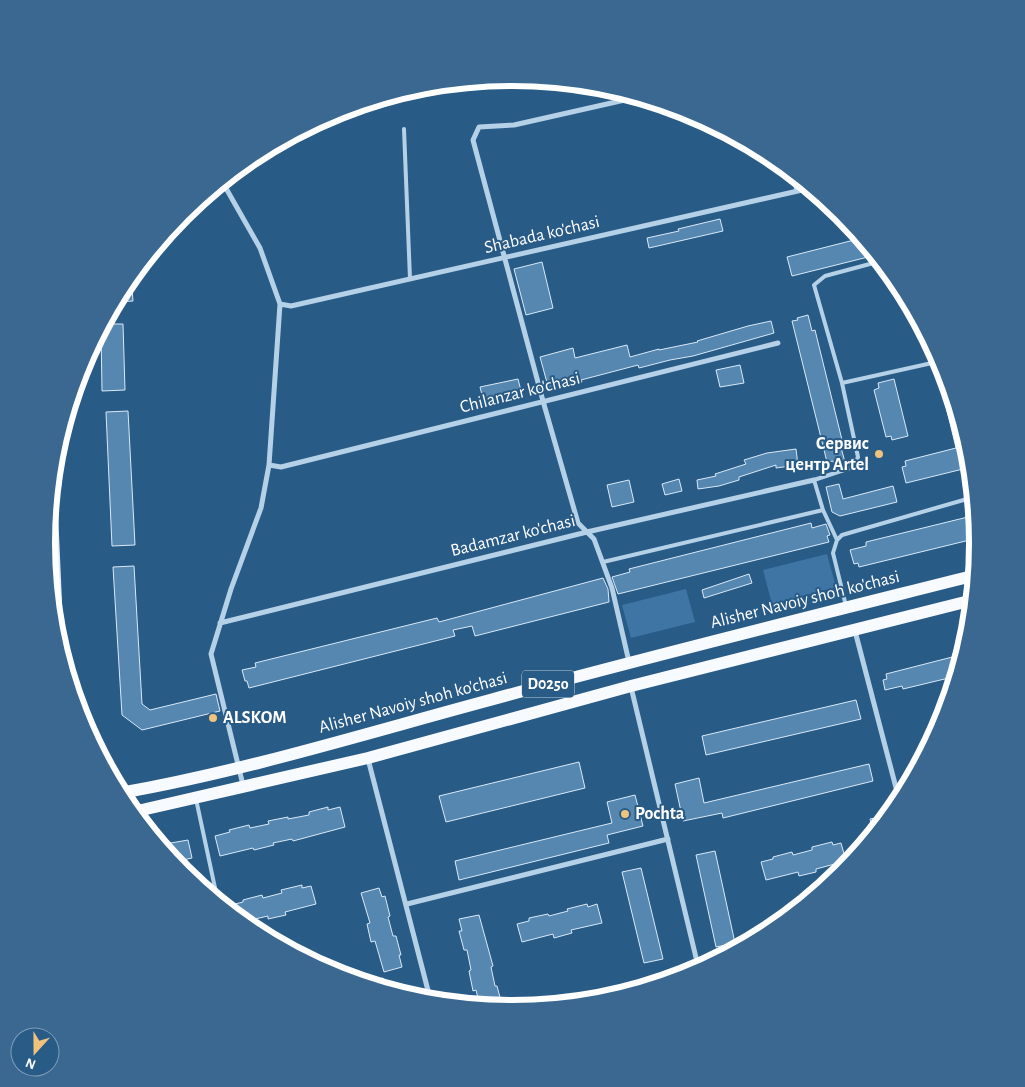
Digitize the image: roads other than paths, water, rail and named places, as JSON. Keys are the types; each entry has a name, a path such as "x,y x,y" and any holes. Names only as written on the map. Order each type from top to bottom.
{"main road":[{"name":"Alisher Navoiy shoh ko'chasi","path":"128,792 237,768 630,662 969,577"},
{"name":"D025o","path":"141,810 368,758 631,686 966,602"}],"street":[{"path":"624,100 514,125 479,126 474,140 543,401 578,523 594,539 603,562 612,588 630,662"},
{"path":"796,185 797,191"},
{"path":"226,188 260,248 280,304 269,464 261,508 231,589 211,654 243,788"},
{"name":"Shabada ko'chasi","path":"280,304 291,306 802,190"},
{"name":"Chilanzar ko'chasi","path":"269,464 281,467 778,343"},
{"name":"Badamzar ko'chasi","path":"220,623 587,532 814,480"},
{"path":"855,631 897,792"},
{"path":"631,686 697,962"},
{"path":"368,758 429,993"},
{"path":"407,904 668,839"}],"lane":[{"path":"404,129 410,279"},
{"path":"837,540 823,510 814,480 853,467 858,457 842,383 814,285 825,276 873,263"},
{"path":"842,383 932,362"},
{"path":"847,608 833,553 837,540 842,535 967,499"},
{"path":"603,562 823,510"},
{"path":"196,799 216,891"}],"place":[{"name":"Сервис центр Artel","path":"879,454"},
{"name":"ALSKOM","path":"213,718"},
{"name":"Pochta","path":"625,814"}]}
